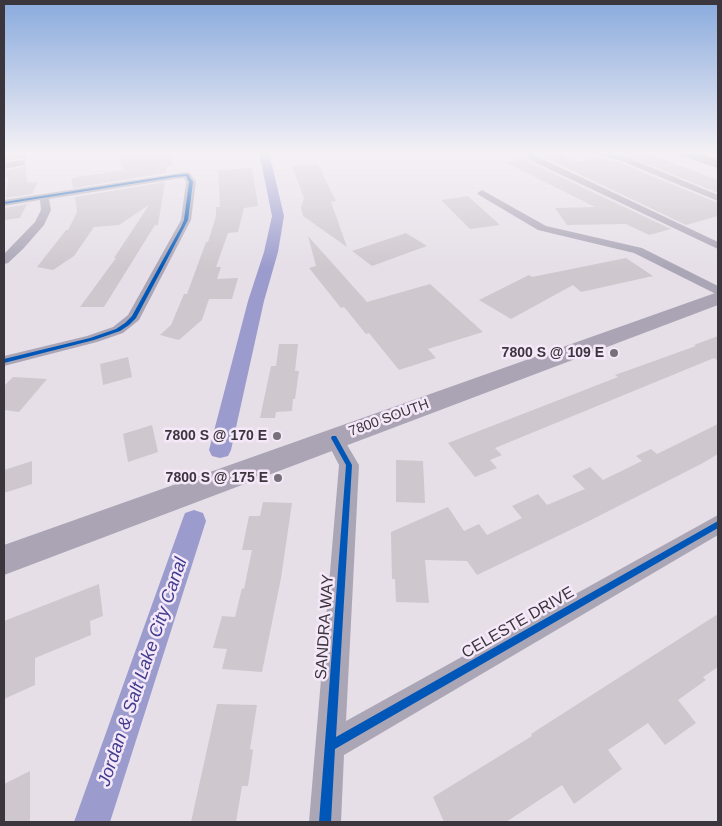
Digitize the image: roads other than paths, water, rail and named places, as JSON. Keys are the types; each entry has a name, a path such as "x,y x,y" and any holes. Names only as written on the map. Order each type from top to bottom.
{"main road":[{"name":"7800 SOUTH","path":"4,560 718,298"}],"street":[{"path":"4,203 81,191"},
{"path":"4,361 92,339 118,330 127,324 134,317 186,220 190,191"},
{"path":"601,191 718,246"},
{"path":"700,191 718,198"},
{"path":"482,193 542,228 638,250 718,290"},
{"path":"4,260 19,247 40,223 46,210 44,196"},
{"path":"699,237 718,231"},
{"name":"SANDRA WAY","path":"325,822 349,465 334,438"},
{"name":"CELESTE DRIVE","path":"331,746 718,524"}],"waterway":[{"name":"Jordan & Salt Lake City Canal","path":"220,450 256,301 271,252 278,216 272,191"},
{"name":"Jordan & Salt Lake City Canal","path":"92,822 194,521"}],"place":[{"name":"7800 S @ 109 E","path":"614,353"},
{"name":"7800 S @ 170 E","path":"277,436"},
{"name":"7800 S @ 175 E","path":"278,478"}]}
